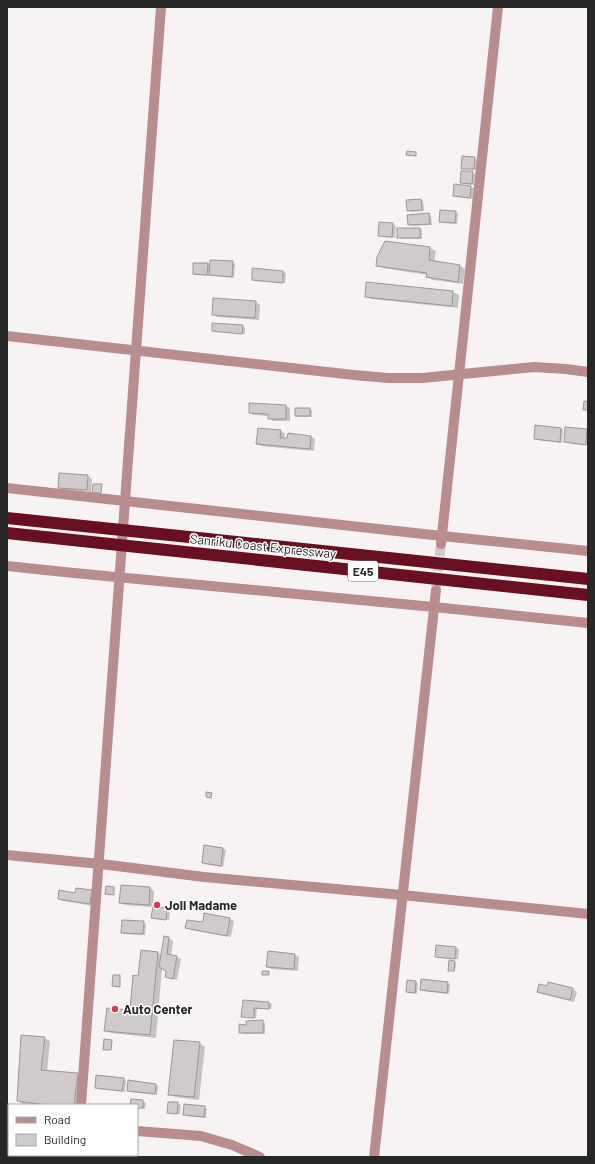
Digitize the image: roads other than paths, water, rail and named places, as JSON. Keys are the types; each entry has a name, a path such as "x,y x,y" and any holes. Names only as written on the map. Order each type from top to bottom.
{"highway":[{"name":"Sanriku Coast Expressway","path":"7,518 588,579"},
{"name":"Sanriku Coast Expressway","path":"7,533 588,595"}],"street":[{"path":"81,1104 123,577 161,7"},
{"path":"441,540 498,7"},
{"path":"7,336 388,378 422,378 534,367 588,372"},
{"path":"7,488 128,501 441,540 588,551"},
{"path":"7,566 588,623"},
{"path":"374,1157 436,590"},
{"path":"7,855 101,864 204,877 588,914"},
{"path":"138,1131 201,1136 232,1145 260,1157"}],"tunnel":[{"path":"436,586 441,544"}],"place":[{"name":"Joli Madame","path":"157,905"},
{"name":"Auto Center","path":"115,1009"}]}
